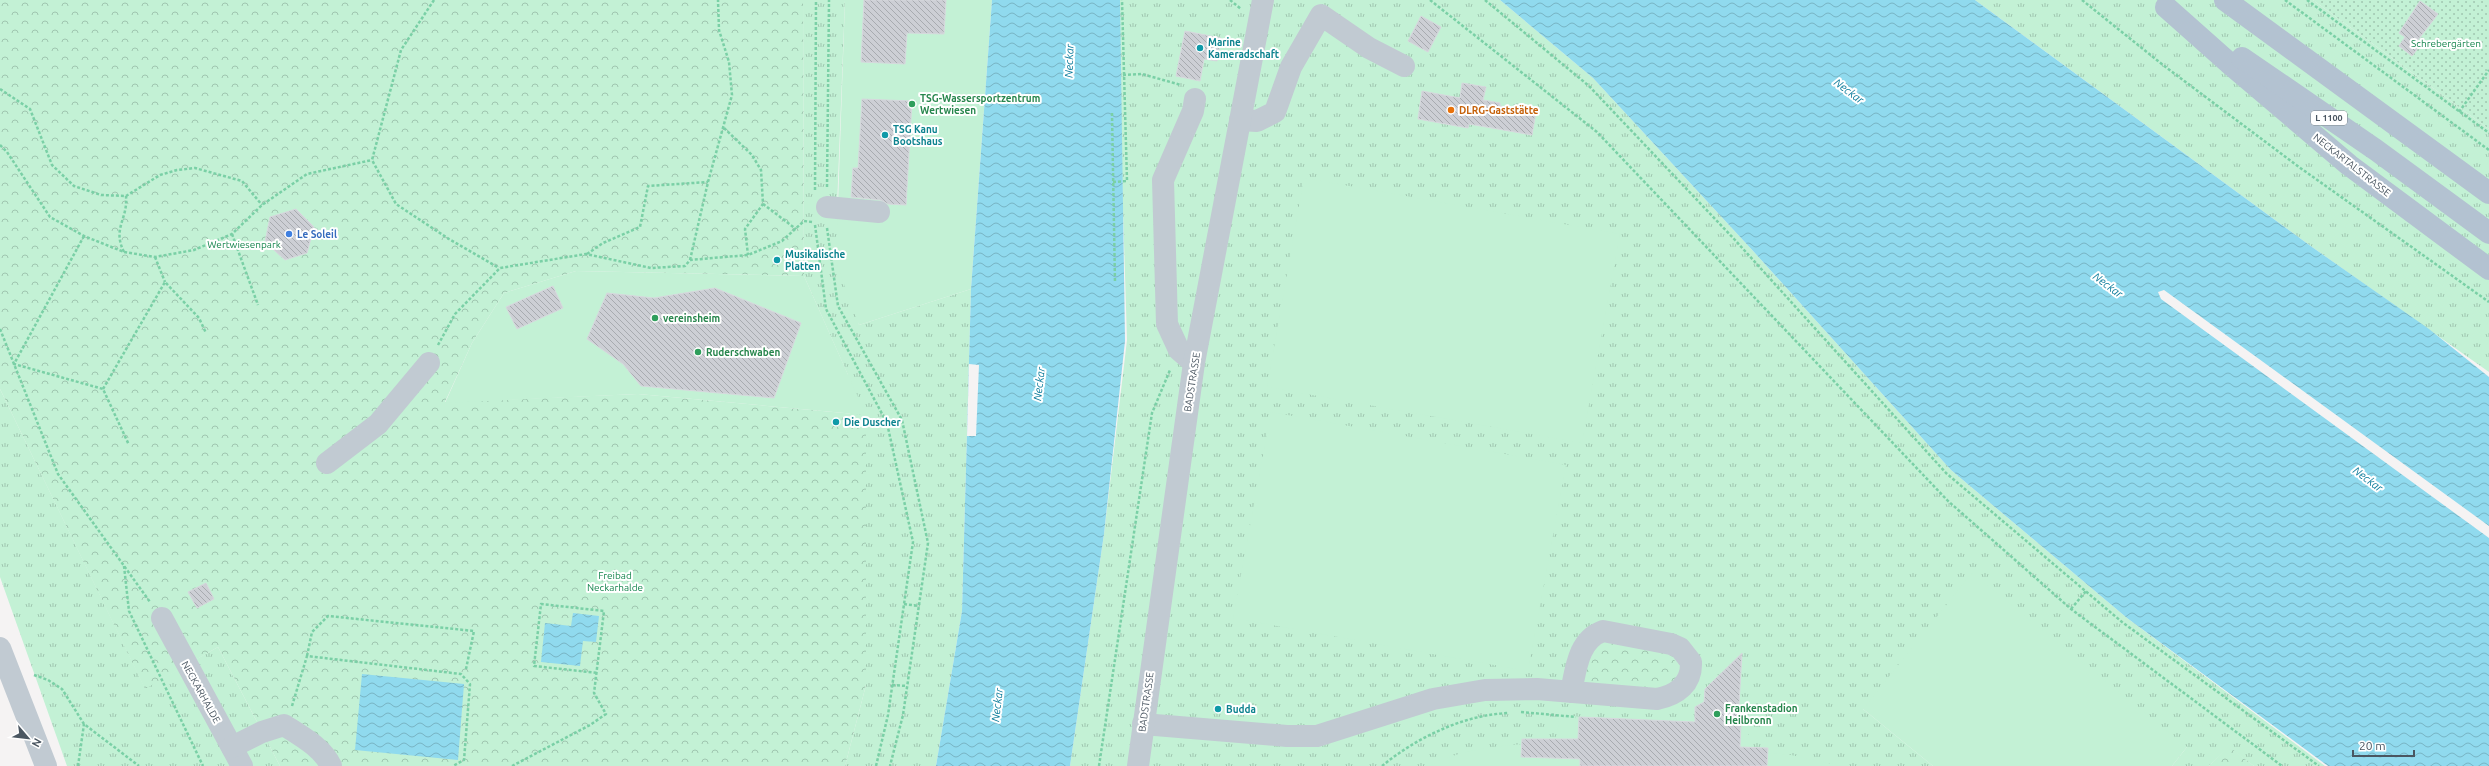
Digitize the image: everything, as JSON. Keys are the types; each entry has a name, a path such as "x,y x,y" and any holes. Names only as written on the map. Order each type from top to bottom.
{"main road":[{"path":"2225,0 2489,193"},
{"name":"NECKARTALSTRASSE","path":"2161,3 2376,150 2489,233"},
{"name":"NECKARTALSTRASSE","path":"2161,3 2349,165 2489,269"}],"street":[{"name":"BADSTRASSE","path":"1138,766 1194,363 1240,120 1253,8"},
{"path":"1240,120 1257,121 1275,112 1291,67 1321,15 1369,48 1404,66"},
{"path":"1194,363 1179,350 1167,324 1163,180 1193,111 1195,99"},
{"path":"821,212 879,212"},
{"path":"327,463 378,424 429,363"},
{"name":"NECKARHALDE","path":"162,618 242,766"},
{"path":"1143,724 1287,736 1317,736 1396,709 1463,693 1537,690 1571,692 1618,698 1657,699 1671,697 1688,680 1691,662 1680,648 1670,644 1604,631 1593,635 1581,652 1571,692"},
{"path":"0,648 46,766"},
{"path":"232,747 262,732 284,725 313,745 327,758 331,766"}],"path":[{"path":"434,0 401,50 372,160 396,204 500,268"},
{"path":"429,363 455,314 500,268 586,254 651,268 685,266 690,260 708,182 732,95 729,62 718,30 718,0"},
{"path":"816,0 821,212 826,309 887,423 913,542 888,714 876,766"},
{"path":"829,0 821,212 838,306 902,420 928,543 907,686 890,766"},
{"path":"1113,182 1127,181 1122,0"},
{"path":"1230,0 1253,8"},
{"path":"1430,0 1597,132 1948,501 2071,609 2282,766"},
{"path":"1484,0 1589,86 1735,240 1946,473 2122,622 2319,766"},
{"path":"2082,0 2163,65 2293,163 2489,302"},
{"path":"2285,0 2489,150"},
{"path":"2307,0 2489,133"},
{"path":"2459,112 2489,70"},
{"path":"1123,76 1142,74 1183,86 1195,99"},
{"path":"0,89 30,109 52,165 74,186 101,195 126,196 160,175 177,170 195,168 242,181 262,206"},
{"path":"1112,113 1115,283"},
{"path":"724,128 752,155 761,170 763,204 745,229 748,255"},
{"path":"0,145 7,152 50,217 84,236 124,252 155,257 194,250 232,234 262,206 307,174 372,160"},
{"path":"586,254 603,243 640,227 648,186 708,182"},
{"path":"124,252 118,241 118,233 127,209 126,196"},
{"path":"763,204 796,229"},
{"path":"690,260 748,255 782,241 804,221 821,212"},
{"path":"232,234 258,305"},
{"path":"14,364 84,236"},
{"path":"155,257 165,282 199,318 206,333"},
{"path":"103,389 165,282"},
{"path":"0,329 58,474 162,618"},
{"path":"14,364 103,389 129,445"},
{"path":"124,565 128,612 203,766"},
{"path":"2071,609 2086,591"},
{"path":"512,766 590,725 606,714 594,693 598,672 604,611 541,604 534,666 598,672"},
{"path":"904,604 919,606"},
{"path":"284,725 307,656 312,632 328,616 474,631 466,669"},
{"path":"307,656 461,674 470,684 470,691 464,760 453,766"},
{"path":"10,672 29,673 48,680 62,689 84,724 139,766"},
{"path":"892,685 907,686"},
{"path":"1382,766 1414,744 1469,719 1512,712"},
{"path":"1519,712 1576,717"},
{"path":"78,766 84,724"}],"green space":[{"name":"Wertwiesenpark","path":"0,0 803,0 804,276 576,271 504,293 472,343 445,402 638,394 866,415 866,685 845,766 280,766 218,647 145,689 0,389"},
{"path":"803,0 845,0 837,208 859,325 971,289 962,611 936,766 845,766 866,685 848,375 804,276"},
{"name":"TSG-Wassersportzentrum Wertwiesen","path":"845,0 992,0 971,289 859,325 836,262"},
{"path":"1120,0 1500,0 1593,78 1754,252 1951,470 2127,618 2325,766 2254,766 2228,747 2209,766 2172,766 2187,747 1863,709 1933,766 1070,766 1104,534 1127,340 1120,110"},
{"path":"1975,0 2313,0 2489,129 2489,372 2312,247"},
{"name":"Schrebergärten","path":"2313,0 2489,0 2489,129 2474,118"},
{"path":"1304,178 1620,234 1582,443 1267,387"},
{"name":"vereinsheim","path":"576,271 804,276 866,415 638,394 445,403 472,343 504,293"},
{"path":"0,389 145,688 218,647 280,766 67,766 0,577"},
{"path":"1271,412 1566,465 1528,671 1233,618"},
{"path":"1972,573 2187,747 2172,766 1933,766 1863,709"},
{"path":"1619,641 1655,647 1670,655 1675,661 1679,670 1676,682 1661,691 1584,682 1584,675 1591,653 1608,643"},
{"name":"Frankenstadion Heilbronn","path":"1733,661 1741,662 1738,723 1742,723 1741,726 1748,726 1748,747 1759,747 1759,752 1791,755 1842,766 1428,766 1459,754 1491,747 1557,743 1559,712 1579,717 1655,720 1660,716 1663,721 1695,722 1695,707 1704,702 1705,689 1712,683 1715,683 1716,678"},
{"path":"2228,746 2254,766 2209,766"}],"water":[{"name":"Neckar","path":"992,0 1120,0 1125,341 1104,534 1070,766 936,766 962,611 971,289"},
{"name":"Neckar","path":"1500,0 1975,0 2312,247 2429,329 2489,377 2489,526 2164,290 2158,292 2161,299 2489,538 2489,766 2328,766 2127,618 1951,470 1754,252 1593,78"},
{"path":"573,613 599,616 596,642 583,641 580,666 541,662 545,623 571,626"},
{"path":"362,674 464,684 458,760 355,750"}],"pier":[{"path":"969,364 979,365 976,436 967,436"}],"building":[{"path":"864,0 946,0 944,34 907,33 905,64 861,62"},
{"path":"2420,1 2438,14 2418,40 2422,43 2412,56 2399,46 2405,37 2399,33"},
{"path":"1421,16 1441,27 1428,52 1408,41"},
{"name":"Marine Kameradschaft","path":"1185,31 1221,38 1217,61 1204,59 1200,81 1176,76"},
{"path":"1462,83 1486,87 1483,100 1500,103 1500,106 1536,112 1532,135 1469,124 1468,128 1418,119 1422,91 1460,98"},
{"name":"TSG Kanu Bootshaus","path":"862,99 912,101 906,205 888,204 880,200 851,197 853,168 858,168"},
{"name":"Le Soleil","path":"296,209 314,227 307,253 285,260 265,242 270,217"},
{"path":"553,286 563,308 517,329 506,307"},
{"name":"Ruderschwaben","path":"715,288 801,323 774,398 641,386 623,364 587,339 607,293 654,298"},
{"path":"206,583 214,599 197,608 188,592"},
{"name":"Frankenstadion Heilbronn","path":"1742,653 1738,722 1741,723 1740,747 1768,748 1767,766 1580,766 1580,759 1521,757 1522,739 1578,739 1579,717 1695,722 1695,707 1704,702 1705,689"}],"place":[{"name":"Marine Kameradschaft","path":"1200,48"},
{"name":"TSG-Wassersportzentrum Wertwiesen","path":"912,104"},
{"name":"DLRG-Gaststätte","path":"1451,110"},
{"name":"TSG Kanu Bootshaus","path":"885,135"},
{"name":"Le Soleil","path":"289,234"},
{"name":"Musikalische Platten","path":"777,260"},
{"name":"vereinsheim","path":"655,318"},
{"name":"Ruderschwaben","path":"698,352"},
{"name":"Die Duscher","path":"836,422"},
{"name":"Budda","path":"1218,709"},
{"name":"Frankenstadion Heilbronn","path":"1717,714"}],"park label":[{"name":"Freibad Neckarhalde","path":"615,580"}]}
